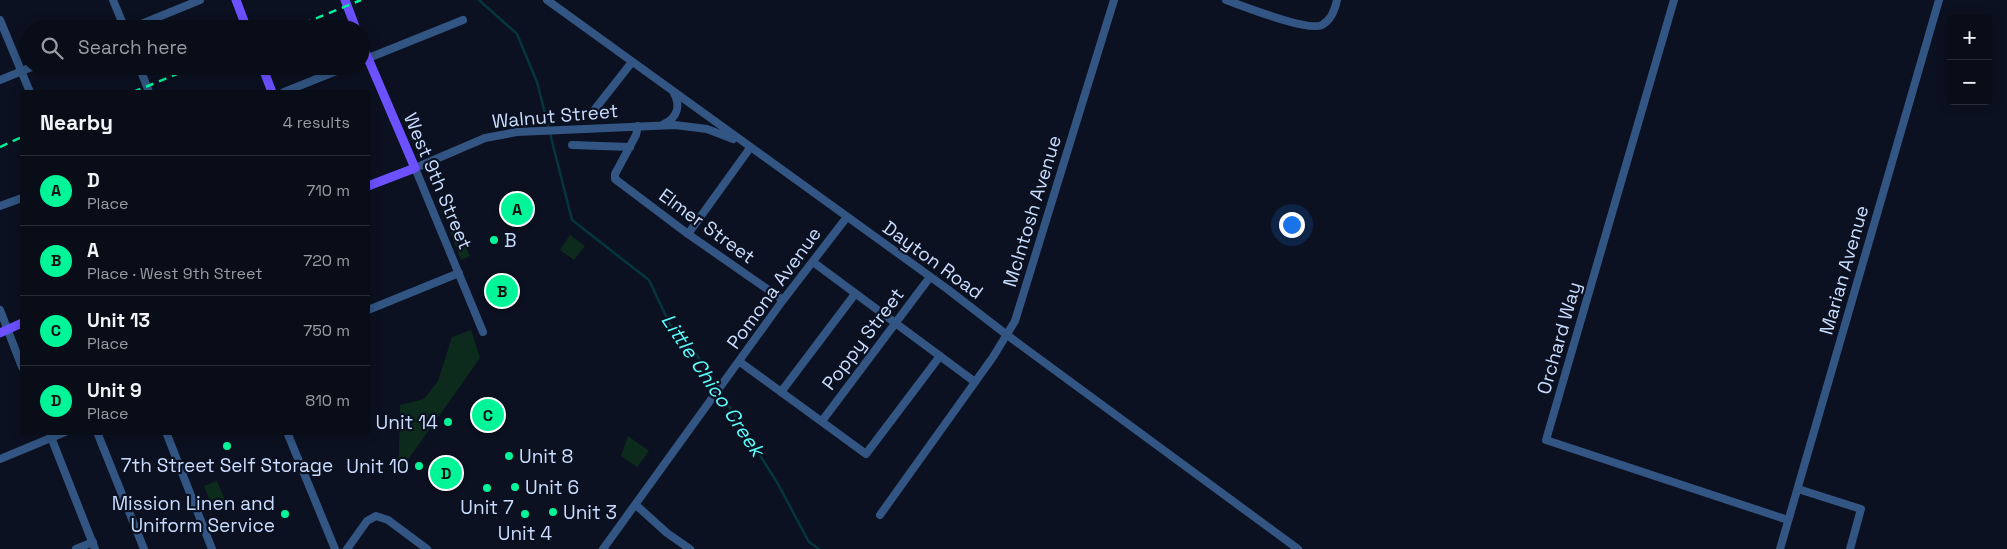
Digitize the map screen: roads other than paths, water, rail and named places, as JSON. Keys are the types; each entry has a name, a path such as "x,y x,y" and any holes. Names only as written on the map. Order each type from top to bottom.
{"main road":[{"path":"236,0 244,20"},
{"path":"345,0 353,20"},
{"name":"West 9th Street","path":"370,73 415,168"},
{"path":"265,75 271,90"},
{"name":"Walnut Street","path":"370,185 415,168"},
{"path":"4,331 20,324"}],"street":[{"path":"113,0 121,20"},
{"path":"151,20 200,0"},
{"name":"Dayton Road","path":"547,0 750,148 764,155 1298,549"},
{"name":"McIntosh Avenue","path":"880,515 1007,335 1020,307 1114,0"},
{"path":"1226,0 1314,28 1321,26 1331,17 1338,0"},
{"name":"Orchard Way","path":"1674,0 1546,440 1788,520"},
{"name":"Marian Avenue","path":"1780,549 1939,0"},
{"path":"0,20 20,69"},
{"path":"370,58 463,20"},
{"path":"595,110 632,62"},
{"path":"0,80 20,71"},
{"path":"23,75 29,90"},
{"path":"142,75 148,90"},
{"path":"289,90 326,75"},
{"path":"662,125 673,118 677,112 677,101 673,92"},
{"name":"Walnut Street","path":"415,168 484,138 503,133 557,129 675,124 707,129 729,137 750,148"},
{"path":"572,145 630,147 638,126"},
{"name":"Elmer Street","path":"630,147 615,176 617,181 688,234 783,300"},
{"path":"688,234 750,148"},
{"name":"West 9th Street","path":"415,168 483,332"},
{"path":"0,206 20,199"},
{"name":"Pomona Avenue","path":"603,549 783,300 847,217"},
{"path":"813,262 975,382"},
{"path":"370,309 459,273"},
{"name":"Poppy Street","path":"822,421 930,277"},
{"path":"782,392 855,294"},
{"path":"0,310 4,331 20,363"},
{"path":"740,362 866,454 940,356"},
{"path":"0,459 50,435 94,546 76,549"},
{"path":"98,435 144,549"},
{"path":"167,435 212,549"},
{"path":"288,435 335,549"},
{"path":"1798,489 1861,509 1850,549"},
{"path":"636,505 667,533 690,549"},
{"path":"347,549 367,521 376,516 388,520 427,549"}],"waterway":[{"name":"Little Chico Creek","path":"479,0 517,34 537,82 572,220 649,280 673,331 695,352 778,484 809,542 819,549"}],"railway":[{"path":"312,20 361,0"},
{"path":"138,90 175,75"},
{"path":"0,147 20,138"}],"place":[{"name":"D","path":"517,209"},
{"name":"B","path":"494,240"},
{"name":"A","path":"502,291"},
{"name":"Unit 13","path":"488,415"},
{"name":"Unit 14","path":"448,422"},
{"name":"7th Street Self Storage","path":"227,446"},
{"name":"Unit 8","path":"509,456"},
{"name":"Unit 10","path":"419,466"},
{"name":"Unit 9","path":"446,473"},
{"name":"Unit 6","path":"515,487"},
{"name":"Unit 7","path":"487,488"},
{"name":"Unit 3","path":"553,512"},
{"name":"Mission Linen and Uniform Service","path":"285,514"},
{"name":"Unit 4","path":"525,514"}]}
